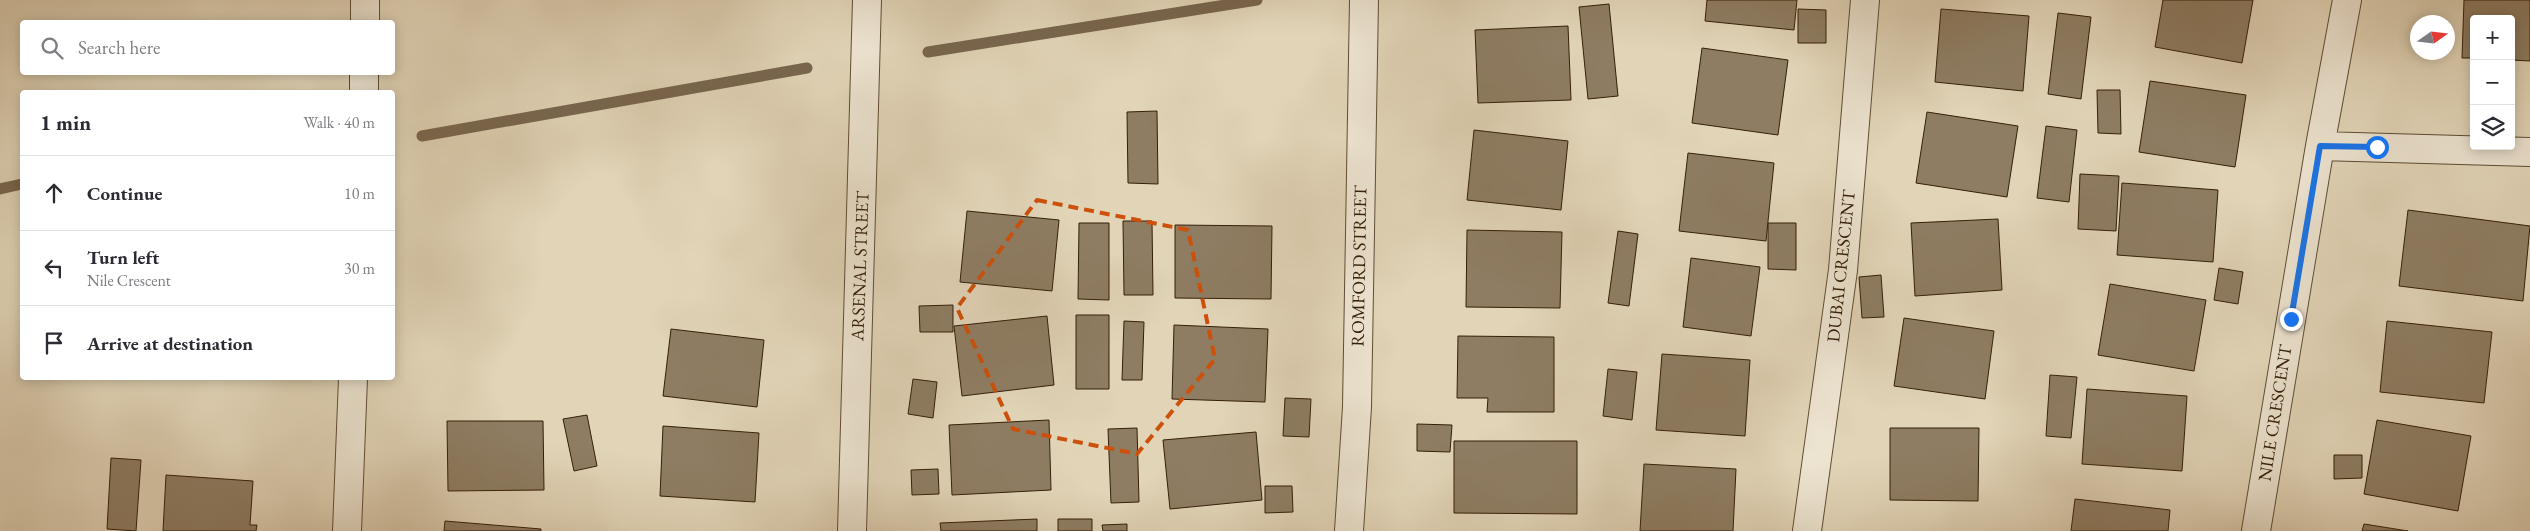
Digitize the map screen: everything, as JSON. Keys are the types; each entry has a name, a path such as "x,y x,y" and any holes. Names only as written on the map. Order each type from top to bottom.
{"street":[{"path":"365,0 365,20"},
{"name":"ARSENAL STREET","path":"852,531 867,0"},
{"name":"ROMFORD STREET","path":"1349,531 1357,407 1364,0"},
{"name":"DUBAI CRESCENT","path":"1807,531 1843,270 1865,0"},
{"name":"NILE CRESCENT","path":"2256,531 2320,146 2347,0"},
{"path":"364,75 364,90"},
{"path":"2320,146 2530,152"},
{"path":"347,531 353,380"}],"highlighted area":[{"path":"1037,200 1188,230 1215,359 1137,454 1013,429 957,308"}],"building":[{"path":"1707,0 1797,0 1794,30 1705,21"},
{"path":"2163,0 2253,0 2242,63 2155,47"},
{"path":"2464,0 2530,0 2530,61 2515,60 2515,15 2470,15 2470,58 2462,58"},
{"path":"1609,4 1618,96 1588,99 1579,7"},
{"path":"1798,9 1826,10 1826,43 1798,43"},
{"path":"1941,9 2029,16 2023,91 1935,82"},
{"path":"2058,13 2091,17 2081,99 2048,94"},
{"path":"1568,26 1571,100 1478,103 1475,30"},
{"path":"1702,48 1788,60 1778,135 1692,123"},
{"path":"2150,81 2246,95 2235,167 2139,152"},
{"path":"2097,90 2120,90 2121,134 2098,133"},
{"path":"1157,111 1158,184 1128,183 1127,112"},
{"path":"1927,112 2018,126 2007,197 1916,183"},
{"path":"2046,126 2077,130 2069,202 2037,198"},
{"path":"1474,130 1568,141 1561,210 1467,200"},
{"path":"1688,153 1774,163 1766,241 1679,231"},
{"path":"2080,174 2119,176 2116,231 2078,229"},
{"path":"2122,183 2218,190 2213,262 2117,255"},
{"path":"2408,210 2530,226 2523,301 2399,286"},
{"path":"967,211 1059,220 1052,291 960,282"},
{"path":"1998,219 2002,290 1915,296 1911,223"},
{"path":"1123,221 1152,221 1153,295 1124,295"},
{"path":"1079,223 1109,223 1109,300 1078,299"},
{"path":"1768,223 1796,223 1796,270 1768,269"},
{"path":"1175,225 1272,226 1271,299 1175,298"},
{"path":"1467,230 1562,232 1560,308 1466,307"},
{"path":"1618,231 1638,234 1629,306 1608,303"},
{"path":"1691,258 1760,267 1751,336 1683,327"},
{"path":"2219,268 2243,272 2238,304 2214,300"},
{"path":"1881,275 1884,317 1862,318 1859,277"},
{"path":"2110,284 2206,300 2194,371 2098,355"},
{"path":"953,305 953,332 920,332 919,306"},
{"path":"1076,315 1109,315 1109,389 1076,389"},
{"path":"1047,316 1054,385 962,396 954,326"},
{"path":"1904,318 1994,331 1985,399 1894,386"},
{"path":"1124,321 1144,322 1142,380 1122,380"},
{"path":"2387,321 2492,332 2484,403 2380,392"},
{"path":"1174,325 1268,329 1265,402 1172,399"},
{"path":"671,329 764,340 757,407 663,396"},
{"path":"1458,336 1554,337 1554,412 1487,412 1488,398 1457,398"},
{"path":"1662,354 1750,360 1745,436 1656,430"},
{"path":"1608,369 1637,372 1632,420 1603,416"},
{"path":"2050,375 2077,377 2071,438 2046,436"},
{"path":"913,379 937,382 933,418 908,414"},
{"path":"2087,389 2187,396 2182,471 2082,464"},
{"path":"1285,398 1311,399 1309,437 1283,436"},
{"path":"587,415 597,466 574,471 563,419"},
{"path":"1049,420 1051,490 952,495 949,425"},
{"path":"2377,420 2471,436 2458,511 2364,494"},
{"path":"447,421 543,421 544,490 448,491"},
{"path":"1417,424 1452,425 1450,452 1417,451"},
{"path":"663,426 759,433 755,502 660,496"},
{"path":"1137,428 1139,502 1111,503 1108,429"},
{"path":"1890,428 1979,428 1978,501 1890,500"},
{"path":"1256,432 1262,500 1170,509 1163,440"},
{"path":"1454,441 1577,441 1577,514 1454,513"},
{"path":"2334,455 2362,455 2362,478 2334,479"},
{"path":"111,458 141,460 136,531 107,529"},
{"path":"1644,464 1736,469 1733,531 1640,531"},
{"path":"938,469 939,494 912,495 911,470"},
{"path":"166,475 253,481 250,525 257,525 256,531 163,531"},
{"path":"1265,486 1292,486 1293,512 1265,513"},
{"path":"2075,499 2170,510 2168,531 2071,531"},
{"path":"1037,519 1037,531 941,531 940,523"},
{"path":"1058,519 1092,519 1092,531 1058,531"},
{"path":"445,521 541,529 541,531 444,531"},
{"path":"1127,524 1127,531 1103,531 1102,525"},
{"path":"2364,524 2408,531 2362,531"}],"waterway":[{"path":"928,52 1257,0"},
{"path":"422,136 807,68"},
{"path":"0,189 20,184"}],"route":[{"path":"2291,319 2320,146 2377,147"}]}
